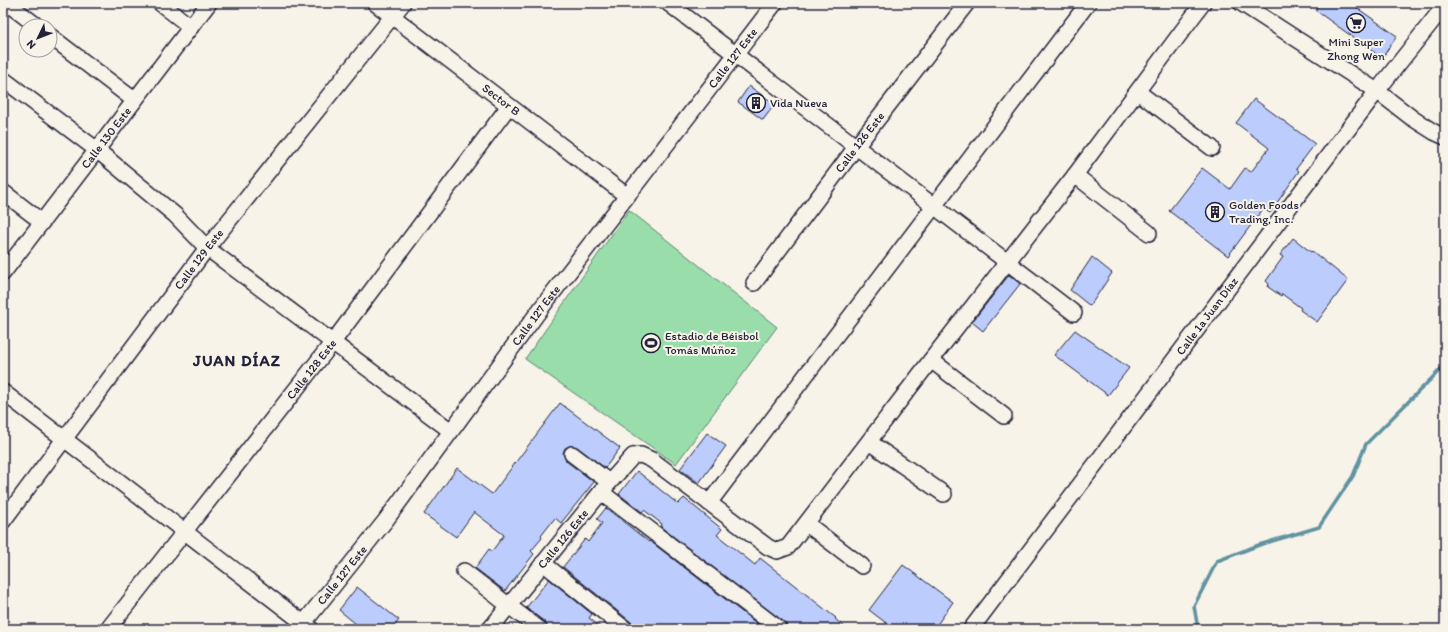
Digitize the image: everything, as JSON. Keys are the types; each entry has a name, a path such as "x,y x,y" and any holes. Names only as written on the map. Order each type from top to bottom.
{"street":[{"path":"7,3 27,18"},
{"path":"160,3 191,28"},
{"name":"Calle 130 Este","path":"3,273 209,3"},
{"name":"Sector B","path":"375,3 627,196"},
{"name":"Calle 129 Este","path":"3,521 207,248 403,3"},
{"path":"668,3 1074,313"},
{"name":"Calle 127 Este","path":"304,627 386,520 542,307 775,3"},
{"name":"Calle 126 Este","path":"754,283 966,3"},
{"path":"1088,3 709,503 768,547 777,551 788,547 807,524 1007,261 1075,175 1203,3"},
{"path":"1241,3 1377,91 1412,118 1445,137"},
{"name":"Calle 1a Juan Díaz","path":"970,629 1377,91 1445,5"},
{"path":"58,42 134,100"},
{"path":"3,79 96,150 175,215 207,248 451,431"},
{"path":"1138,92 1212,148"},
{"name":"Calle 128 Este","path":"108,629 333,342 509,106"},
{"path":"1075,175 1149,233"},
{"path":"3,192 42,222"},
{"path":"931,360 1004,416"},
{"path":"3,392 64,438 304,627"},
{"path":"869,442 944,494"},
{"path":"572,454 605,487 779,629"},
{"name":"Calle 126 Este","path":"490,629 542,563 605,487 633,456 641,455 652,460 709,503"},
{"path":"807,524 862,566"},
{"path":"542,563 625,629"},
{"path":"464,571 539,629"}],"green space":[{"name":"Estadio de Béisbol Tomás Múñoz","path":"629,210 777,327 676,464 525,359"}],"building":[{"name":"Mini Super Zhong Wen","path":"1320,3 1350,3 1397,36 1382,58 1315,10"},
{"name":"Vida Nueva","path":"749,86 775,104 763,120 738,102"},
{"path":"1254,99 1315,144 1296,169 1299,171 1270,213 1263,209 1228,256 1169,211 1202,168 1230,189 1245,168 1251,172 1269,148 1236,123"},
{"path":"1293,238 1348,280 1317,322 1300,310 1301,308 1282,294 1281,296 1268,287 1269,284 1266,281 1283,257 1280,255"},
{"path":"1092,257 1112,273 1090,306 1070,290"},
{"path":"1009,275 1020,284 983,331 972,322"},
{"path":"1075,330 1129,368 1108,395 1054,355"},
{"path":"560,403 620,448 605,468 577,447 569,446 565,448 563,453 566,461 594,482 561,523 555,518 541,536 542,538 531,551 534,554 505,591 475,568 489,549 492,551 504,535 474,512 456,537 424,514 457,468 492,494"},
{"path":"707,433 726,446 699,483 680,469"},
{"path":"637,471 678,504 684,498 722,529 717,535 755,565 760,558 836,618 835,619 847,629 788,629 784,622 661,527 662,524 644,510 642,512 619,494"},
{"path":"606,508 764,629 634,629 631,622 563,567 585,539 588,542 602,523 597,519"},
{"path":"903,565 953,602 934,629 894,629 869,610"},
{"path":"549,579 592,614 589,618 603,629 548,629 545,622 526,608"},
{"path":"357,587 399,620 392,629 362,629 339,610"}],"waterway":[{"path":"1198,629 1194,606 1217,561 1259,545 1319,527 1353,476 1366,444 1445,365"}],"place":[{"name":"Mini Super Zhong Wen","path":"1356,23"},
{"name":"Vida Nueva","path":"756,103"},
{"name":"Golden Foods Trading, Inc.","path":"1215,212"},
{"name":"Estadio de Béisbol Tomás Múñoz","path":"651,343"}],"district":[{"name":"JUAN DÍAZ","path":"237,360"}]}
